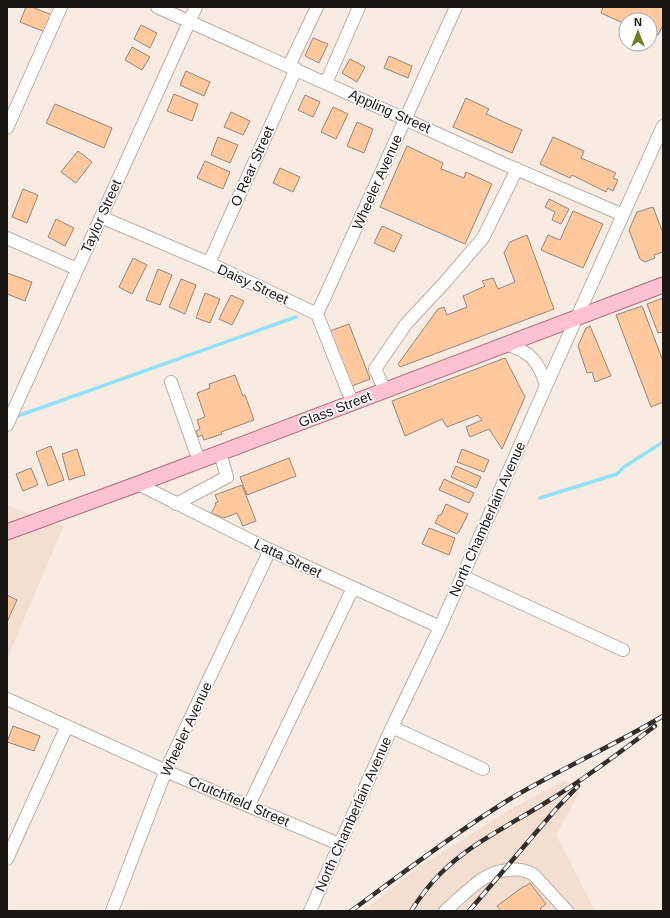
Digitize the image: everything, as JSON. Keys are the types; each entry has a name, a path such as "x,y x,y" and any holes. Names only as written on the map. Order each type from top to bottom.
{"main road":[{"name":"Glass Street","path":"7,532 138,484 663,285"}],"street":[{"path":"7,128 61,7"},
{"name":"Appling Street","path":"157,7 623,215"},
{"name":"Taylor Street","path":"7,425 196,7"},
{"name":"O Rear Street","path":"209,263 317,7"},
{"path":"326,83 359,7"},
{"name":"Wheeler Avenue","path":"317,314 456,7"},
{"name":"North Chamberlain Avenue","path":"310,911 392,727 440,627 576,318 663,126"},
{"path":"385,390 375,369 406,324 483,238 517,169"},
{"name":"Daisy Street","path":"101,217 209,263 317,314"},
{"path":"7,238 77,269"},
{"path":"317,314 352,402"},
{"path":"506,344 525,352 543,374 546,386"},
{"path":"171,382 199,461"},
{"path":"176,504 227,477 220,453"},
{"name":"Latta Street","path":"138,484 270,550 440,627"},
{"name":"Wheeler Avenue","path":"112,911 166,770 270,550"},
{"path":"462,576 623,650"},
{"path":"249,805 352,588"},
{"name":"Crutchfield Street","path":"7,699 166,770 339,844"},
{"path":"7,859 67,726"},
{"path":"392,727 483,769"},
{"path":"445,911 484,878 514,869 529,871 534,874 567,911"}],"shaded area":[{"path":"7,505 63,527 7,659"},
{"path":"565,780 579,793 556,835 595,911 363,911 416,869 504,813"}],"building":[{"path":"26,7 32,7 52,15 45,32 20,22"},
{"path":"603,7 663,7 663,25 658,35 658,12 618,12 618,21 601,13"},
{"path":"141,25 157,33 150,48 134,39"},
{"path":"313,38 328,44 319,63 305,56"},
{"path":"132,47 150,57 142,70 125,60"},
{"path":"389,56 412,66 408,78 384,68"},
{"path":"350,59 365,67 357,82 342,73"},
{"path":"186,71 210,82 204,96 180,85"},
{"path":"174,94 198,104 192,121 167,111"},
{"path":"305,95 320,102 313,117 298,110"},
{"path":"466,98 489,109 486,114 522,130 512,153 453,127"},
{"path":"55,104 112,128 104,148 46,123"},
{"path":"333,107 348,114 336,139 321,132"},
{"path":"231,112 250,121 243,135 224,127"},
{"path":"357,122 373,129 364,153 347,146"},
{"path":"218,137 238,145 230,163 211,155"},
{"path":"553,137 584,151 581,158 616,173 613,178 618,180 613,191 608,188 606,192 572,175 570,178 540,164"},
{"path":"407,146 443,163 441,169 464,178 466,172 492,184 465,244 380,207"},
{"path":"78,151 92,162 76,183 61,172"},
{"path":"205,161 230,172 223,189 197,178"},
{"path":"280,168 300,177 293,192 273,183"},
{"path":"23,189 38,195 27,223 12,217"},
{"path":"549,199 569,209 561,224 552,220 555,212 545,207"},
{"path":"653,207 663,233 663,252 654,255 655,258 645,262 640,259 629,230 637,212"},
{"path":"573,211 603,224 583,268 541,250 548,235 560,240"},
{"path":"56,219 74,228 65,246 48,237"},
{"path":"382,226 402,235 394,252 374,243"},
{"path":"527,235 554,309 400,367 398,364 438,309 444,307 447,315 467,307 463,296 485,286 482,281 493,278 498,289 515,282 504,253 510,242"},
{"path":"133,258 147,265 132,294 119,287"},
{"path":"158,269 172,275 160,305 146,300"},
{"path":"7,273 32,282 25,301 7,294"},
{"path":"181,279 196,285 185,314 169,307"},
{"path":"205,293 220,299 210,323 196,318"},
{"path":"231,295 244,301 232,325 219,319"},
{"path":"663,298 663,332 658,333 647,304"},
{"path":"642,306 663,361 663,402 651,407 616,315"},
{"path":"349,324 370,379 352,386 330,331"},
{"path":"590,326 611,376 595,382 592,372 587,373 578,346 586,328"},
{"path":"505,358 525,397 502,449 489,429 470,437 466,427 482,420 478,415 447,427 442,419 405,436 392,401"},
{"path":"235,375 243,396 245,395 254,420 204,440 202,435 198,437 196,431 200,429 197,420 205,417 197,393 210,388 209,384"},
{"path":"51,446 64,480 48,486 36,452"},
{"path":"77,449 85,475 69,480 62,454"},
{"path":"462,449 489,460 484,472 457,462"},
{"path":"289,458 296,476 247,495 240,477"},
{"path":"456,466 481,477 476,488 451,477"},
{"path":"31,468 38,485 23,491 16,474"},
{"path":"444,479 474,493 469,503 439,490"},
{"path":"242,485 256,521 243,526 237,513 224,518 211,513 216,505 215,503 218,502 215,495"},
{"path":"446,504 468,514 457,534 435,523"},
{"path":"429,528 455,538 449,555 422,544"},
{"path":"7,595 17,600 7,622"},
{"path":"13,726 40,736 34,751 7,742"},
{"path":"530,883 546,904 540,909 542,911 501,911 497,906"}],"waterway":[{"path":"15,417 296,317"},
{"path":"540,498 617,474 624,467 663,442"}],"railway":[{"path":"351,911 449,839 510,799 663,716"},
{"path":"411,911 437,877 465,852 573,785 655,726"},
{"path":"469,911 556,809 578,786"}]}
